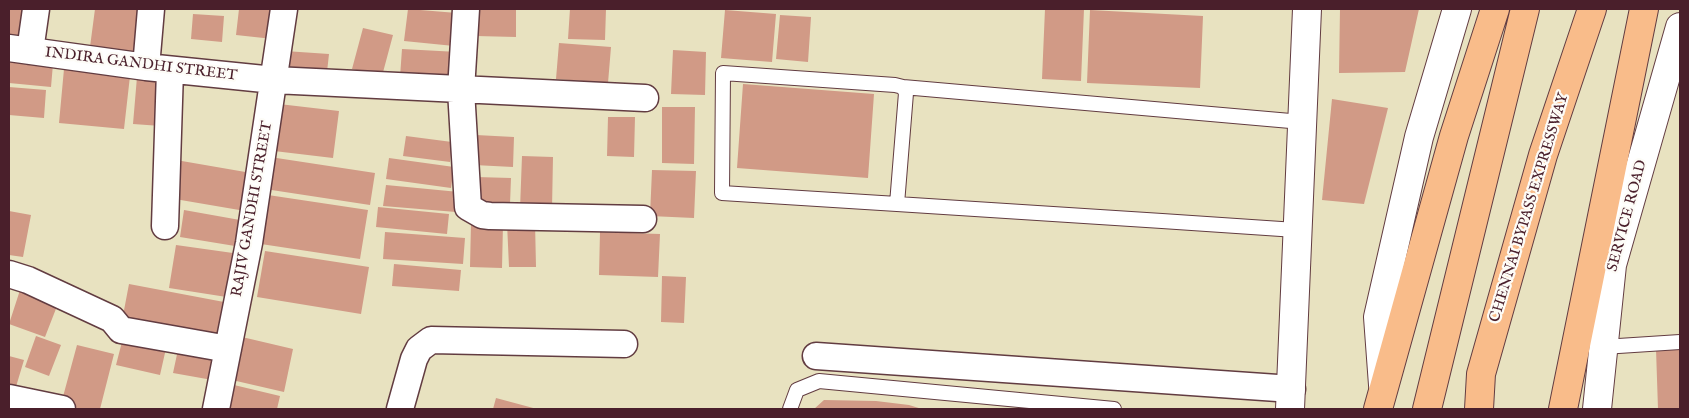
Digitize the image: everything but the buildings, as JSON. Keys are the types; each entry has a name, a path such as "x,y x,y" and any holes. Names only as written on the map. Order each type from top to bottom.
{"highway":[{"path":"1381,399 1454,136 1495,9"},
{"path":"1427,409 1525,9"},
{"name":"CHENNAI BYPASS EXPRESSWAY","path":"1479,409 1481,374 1540,164 1592,9"},
{"path":"1563,409 1644,9"}],"street":[{"path":"20,50 36,9"},
{"path":"151,9 158,69 165,226"},
{"name":"RAJIV GANDHI STREET","path":"216,409 249,242 284,9"},
{"path":"466,9 461,90 468,207 475,212 490,216 643,219"},
{"path":"816,356 1291,399 1296,230 1307,9"},
{"path":"1381,399 1378,317 1419,138 1457,9"},
{"name":"SERVICE ROAD","path":"1597,409 1612,265 1678,43"},
{"name":"INDIRA GANDHI STREET","path":"20,50 158,69 274,80 645,98"},
{"path":"9,274 28,280 112,319 122,330 228,349"},
{"path":"400,409 414,359 419,349 431,340 624,344"},
{"path":"9,398 62,409"}],"lane":[{"path":"1296,230 722,193 723,74 895,85 903,88 1302,122"},
{"path":"897,204 906,93 903,88"},
{"path":"1603,347 1680,342"},
{"path":"790,409 797,390 819,381 983,403 1114,409"}]}
